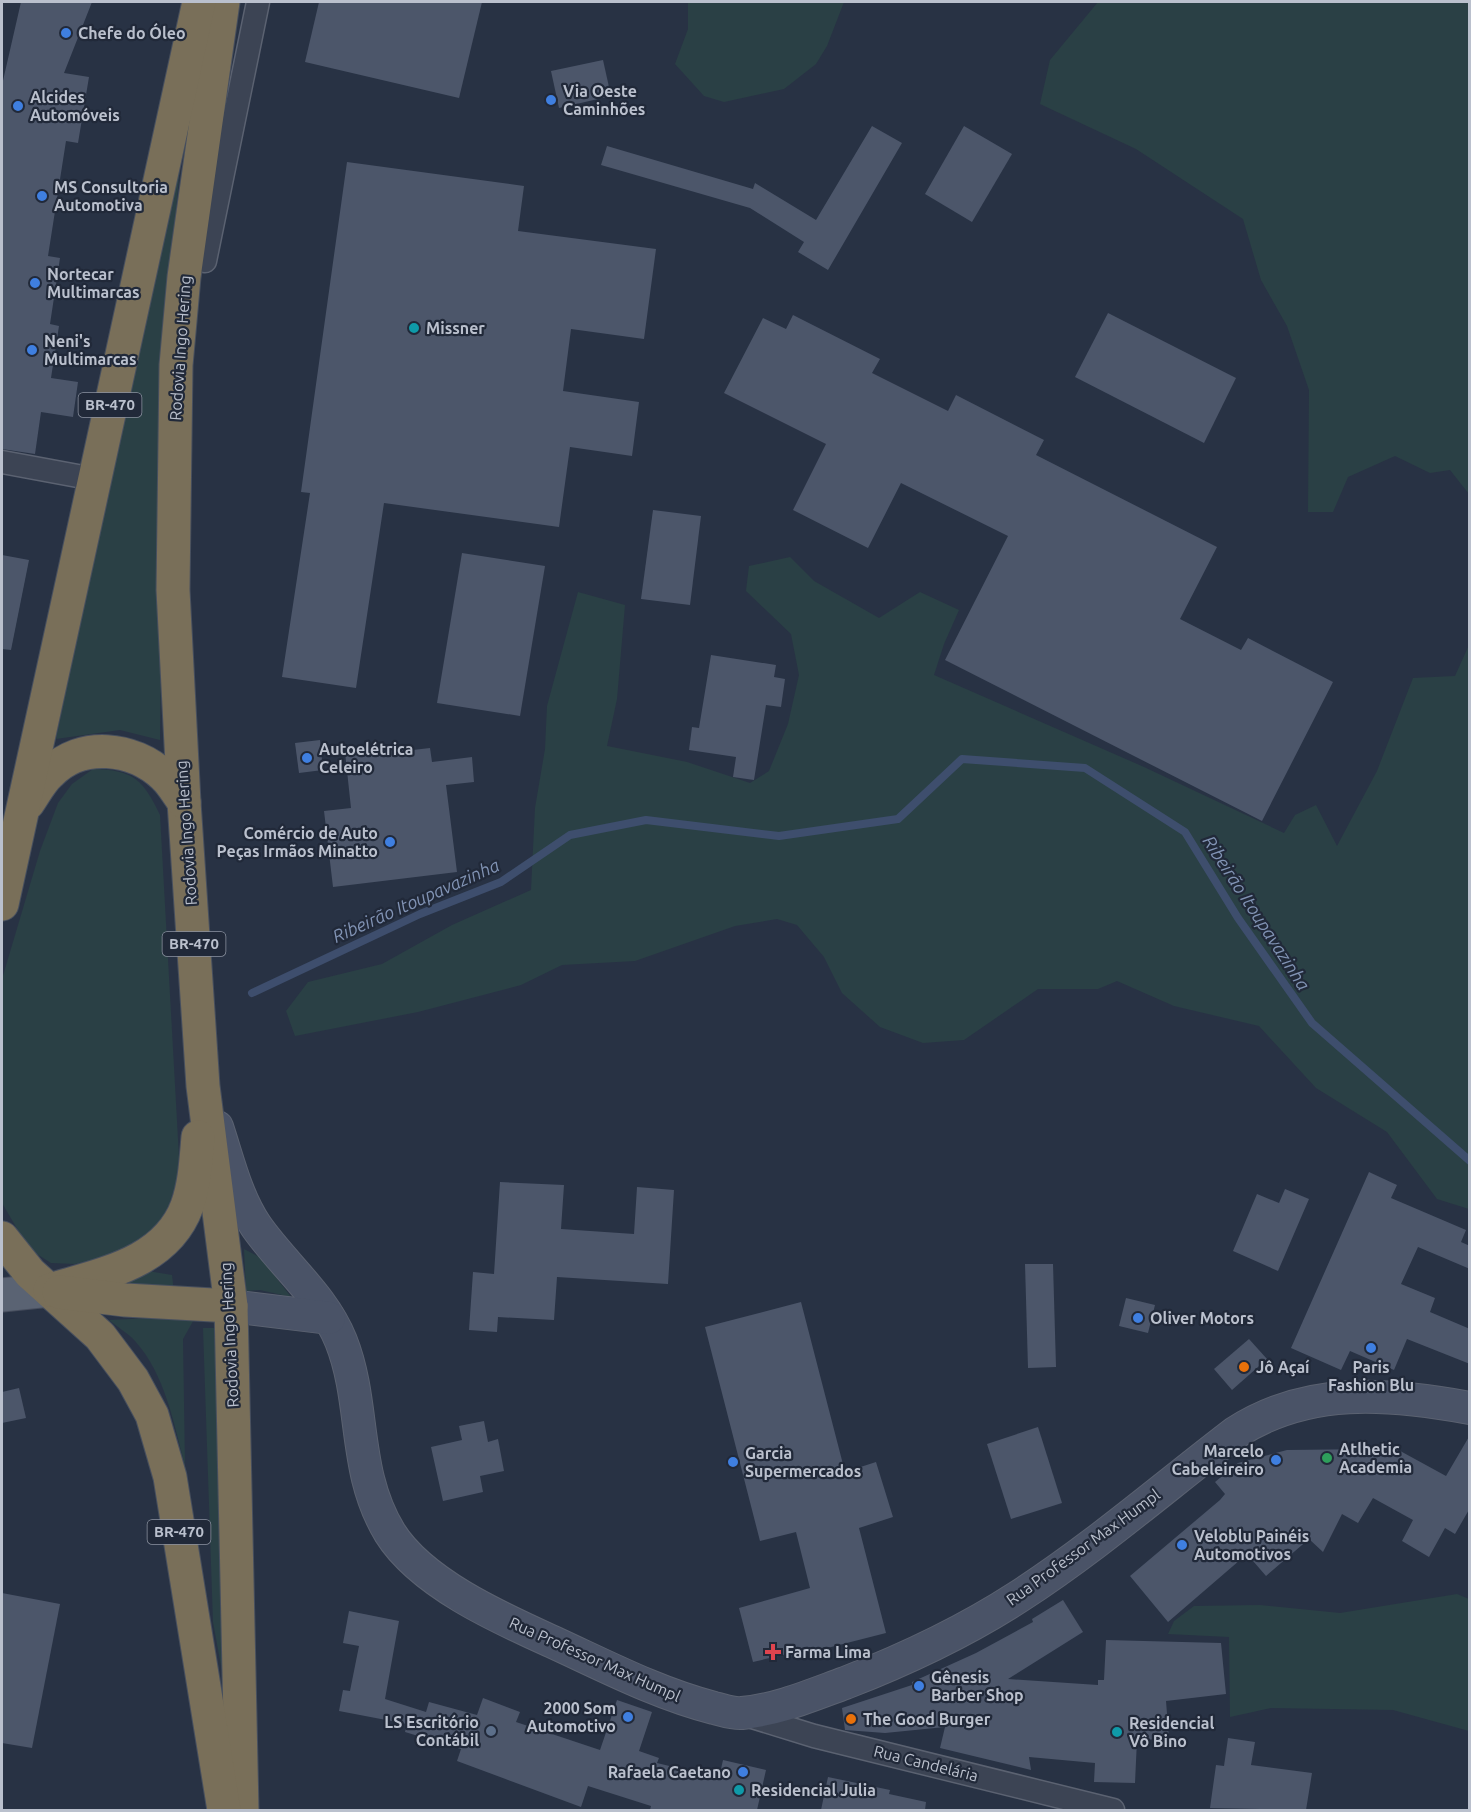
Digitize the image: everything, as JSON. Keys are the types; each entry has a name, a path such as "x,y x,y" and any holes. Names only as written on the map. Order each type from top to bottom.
{"highway":[{"name":"BR-470","path":"2,904 199,2"},
{"name":"Rodovia Ingo Hering","path":"223,2 184,278 176,365 173,590 184,802 204,1086 231,1306 242,1810"},
{"path":"23,809 51,771 91,751 116,751 142,760 165,776 184,802"},
{"path":"50,1290 127,1265 152,1253 178,1225 188,1204 204,1086"},
{"name":"BR-470","path":"2,1238 30,1272 100,1336 133,1380 152,1415 170,1477 224,1810"},
{"path":"50,1290 125,1300 231,1306"}],"main road":[{"path":"2,1295 50,1290"}],"street":[{"name":"Rodovia Ingo Hering","path":"205,261 258,2"},
{"path":"2,462 94,479"},
{"name":"Rua Professor Max Humpl","path":"204,1086 240,1198 257,1227 329,1318 341,1342 350,1376 366,1478 378,1512 392,1536 410,1557 482,1608 646,1685 699,1704 739,1713 779,1705 865,1675 979,1620 1054,1573 1234,1433 1263,1416 1289,1405 1369,1396 1402,1397 1470,1408"},
{"path":"231,1306 329,1318"},
{"name":"Rua Candelária","path":"739,1713 814,1736 1113,1810"}],"green space":[{"path":"688,2 844,2 827,46 816,64 784,89 724,102 704,96 675,64 688,29"},
{"path":"1098,2 1469,2 1469,494 1450,470 1430,473 1395,456 1348,477 1333,512 1308,512 1309,390 1287,326 1261,280 1243,219 1136,149 1040,104 1050,60"},
{"path":"186,101 165,332 160,740 120,730 56,739"},
{"path":"790,557 814,581 879,618 920,592 959,610 934,675 1144,767 1284,833 1295,815 1316,805 1337,846 1377,771 1413,678 1455,676 1469,645 1469,1209 1437,1199 1387,1132 1316,1088 1259,1026 1174,1006 1117,981 1098,989 1038,989 964,1040 923,1043 880,1027 842,993 824,957 797,925 777,919 735,926 635,961 562,965 521,985 418,1012 295,1036 286,1011 308,982 382,964 452,925 531,890 535,808 545,749 547,706 578,592 625,605 617,699 607,746 687,762 750,783 769,771 788,724 799,675 791,634 746,591 749,566"},
{"path":"93,769 118,772 136,779 148,793 160,815 179,1157 177,1180 169,1205 158,1225 134,1245 107,1257 75,1264 51,1263 29,1249 2,1203 2,979 40,851 58,803 72,784"},
{"path":"244,1249 261,1258 291,1297 260,1290 246,1291"},
{"path":"148,1271 172,1275 174,1293 108,1286"},
{"path":"196,1316 183,1339 185,1466 167,1400 154,1369 135,1341 109,1320"},
{"path":"203,1328 214,1328 232,1693 226,1693 213,1622"},
{"path":"1457,1594 1469,1599 1469,1731 1393,1710 1271,1708 1230,1717 1229,1637 1168,1634 1174,1621 1194,1606 1260,1605 1340,1613"}],"building":[{"path":"21,2 92,2 64,73 89,77 78,143 66,141 48,256 60,258 50,324 59,326 51,378 78,382 73,417 41,412 35,454 2,449 2,85"},
{"path":"319,2 482,2 459,98 305,62"},
{"path":"603,60 611,96 559,108 551,71"},
{"path":"872,126 902,143 828,270 798,252 804,242 750,208 601,165 607,146 753,189 755,183 816,220"},
{"path":"964,126 1012,154 972,222 925,194"},
{"name":"Missner","path":"347,162 524,186 518,231 656,249 644,339 571,329 563,391 639,402 632,456 570,447 559,527 384,503 356,688 282,677 310,493 301,492"},
{"path":"1108,313 1236,378 1204,443 1075,377"},
{"path":"793,315 880,359 872,373 948,411 956,395 1044,440 1036,455 1217,547 1180,619 1241,650 1248,638 1333,682 1262,821 945,660 1008,536 901,483 868,548 793,510 826,444 724,393 763,318 786,329"},
{"path":"653,510 701,516 690,605 641,599"},
{"path":"462,553 545,566 520,716 437,703"},
{"path":"2,555 29,560 11,650 2,649"},
{"path":"711,655 776,665 774,677 785,679 781,707 766,705 754,780 733,777 736,757 689,750 692,727 699,728"},
{"path":"320,740 323,770 299,773 295,743"},
{"name":"Comércio de Auto Peças Irmãos Minatto","path":"404,745 404,751 430,748 432,762 472,757 474,782 446,785 457,872 333,887 324,811 351,808 345,752"},
{"path":"1369,1172 1397,1185 1391,1198 1466,1230 1461,1242 1470,1246 1470,1269 1418,1247 1401,1284 1435,1298 1430,1312 1470,1329 1470,1364 1407,1339 1394,1370 1350,1351 1341,1370 1291,1348"},
{"path":"500,1182 564,1185 561,1229 634,1234 637,1187 674,1190 668,1284 557,1277 554,1320 498,1317 497,1332 469,1330 473,1272 494,1274"},
{"path":"1285,1189 1309,1199 1278,1271 1233,1251 1257,1194 1279,1203"},
{"path":"1025,1264 1053,1264 1056,1367 1028,1368"},
{"path":"1126,1298 1155,1305 1148,1333 1119,1326"},
{"path":"801,1302 845,1472 876,1462 893,1517 859,1528 886,1633 792,1657 791,1653 753,1662 739,1608 810,1588 796,1532 760,1541 705,1327"},
{"path":"1249,1339 1267,1359 1232,1390 1214,1369"},
{"path":"19,1388 26,1418 2,1423 2,1392"},
{"path":"484,1421 488,1442 498,1439 504,1471 480,1476 483,1492 443,1501 431,1447 462,1440 459,1426"},
{"path":"1038,1427 1062,1503 1011,1519 987,1444"},
{"path":"1470,1435 1470,1508 1455,1534 1445,1528 1429,1557 1402,1541 1413,1520 1373,1498 1358,1523 1342,1514 1323,1552 1309,1539 1266,1576 1247,1554 1168,1622 1130,1576 1220,1500 1225,1494 1215,1482 1238,1463 1287,1450 1377,1449 1382,1441 1446,1476"},
{"path":"2,1593 60,1604 32,1748 2,1743"},
{"path":"1063,1600 1083,1632 1008,1679 1098,1685 1098,1680 1104,1680 1106,1640 1221,1643 1226,1694 1166,1701 1169,1739 1137,1740 1135,1783 1094,1782 1095,1763 1029,1757 1031,1770 940,1748 945,1727 885,1733 845,1730 842,1708 912,1685 912,1682 976,1653 1033,1622 1032,1619"},
{"path":"349,1611 399,1621 385,1699 426,1712 429,1702 477,1715 483,1698 520,1712 516,1722 600,1750 617,1700 652,1712 639,1751 659,1758 657,1763 719,1778 723,1760 766,1770 757,1810 650,1810 651,1806 588,1786 581,1807 457,1761 461,1749 405,1732 407,1724 339,1711 343,1690 350,1691 359,1646 343,1643"},
{"path":"1228,1738 1255,1742 1251,1765 1312,1773 1306,1810 1210,1808 1216,1765 1224,1766"},
{"path":"828,1777 890,1790 889,1794 926,1802 925,1810 821,1810"}],"waterway":[{"name":"Ribeirão Itoupavazinha","path":"252,993 420,914 501,882 570,835 646,820 779,836 898,819 962,759 1085,768 1185,832 1238,918 1312,1023 1470,1161"}],"place":[{"name":"Chefe do Óleo","path":"66,33"},
{"name":"Via Oeste Caminhões","path":"551,100"},
{"name":"Alcides Automóveis","path":"18,106"},
{"name":"MS Consultoria Automotiva","path":"42,196"},
{"name":"Nortecar Multimarcas","path":"35,283"},
{"name":"Missner","path":"414,328"},
{"name":"Neni's Multimarcas","path":"32,350"},
{"name":"Autoelétrica Celeiro","path":"307,758"},
{"name":"Comércio de Auto Peças Irmãos Minatto","path":"390,842"},
{"name":"Oliver Motors","path":"1138,1318"},
{"name":"Paris Fashion Blu","path":"1371,1348"},
{"name":"Jô Açaí","path":"1244,1367"},
{"name":"Atlhetic Academia","path":"1327,1458"},
{"name":"Marcelo Cabeleireiro","path":"1276,1460"},
{"name":"Garcia Supermercados","path":"733,1462"},
{"name":"Veloblu Painéis Automotivos","path":"1182,1545"},
{"name":"Farma Lima","path":"773,1652"},
{"name":"Gênesis Barber Shop","path":"919,1686"},
{"name":"2000 Som Automotivo","path":"628,1717"},
{"name":"The Good Burger","path":"851,1719"},
{"name":"LS Escritório Contábil","path":"491,1731"},
{"name":"Residencial Vô Bino","path":"1117,1732"},
{"name":"Rafaela Caetano","path":"743,1772"},
{"name":"Residencial Julia","path":"739,1790"}]}
